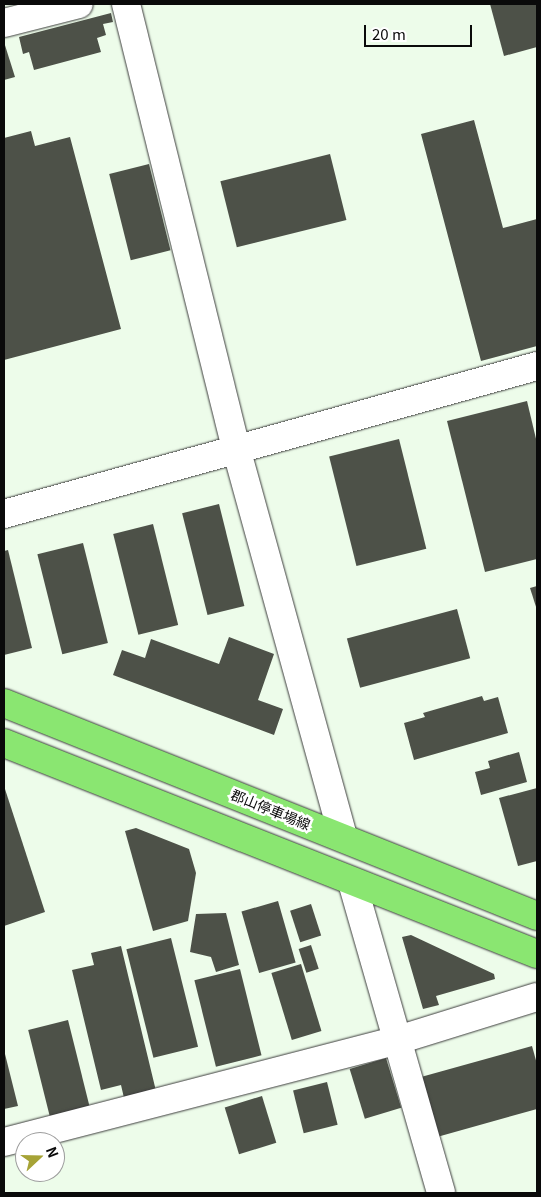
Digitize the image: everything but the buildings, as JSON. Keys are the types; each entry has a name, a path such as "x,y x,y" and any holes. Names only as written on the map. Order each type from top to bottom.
{"main road":[{"name":"郡山停車場線","path":"4,703 537,916"},
{"path":"4,743 537,954"}],"street":[{"path":"4,23 79,4"},
{"path":"126,4 236,448 343,838"},
{"path":"4,514 236,448 537,366"},
{"path":"352,882 441,1193"},
{"path":"4,1142 398,1040 537,997"}]}
